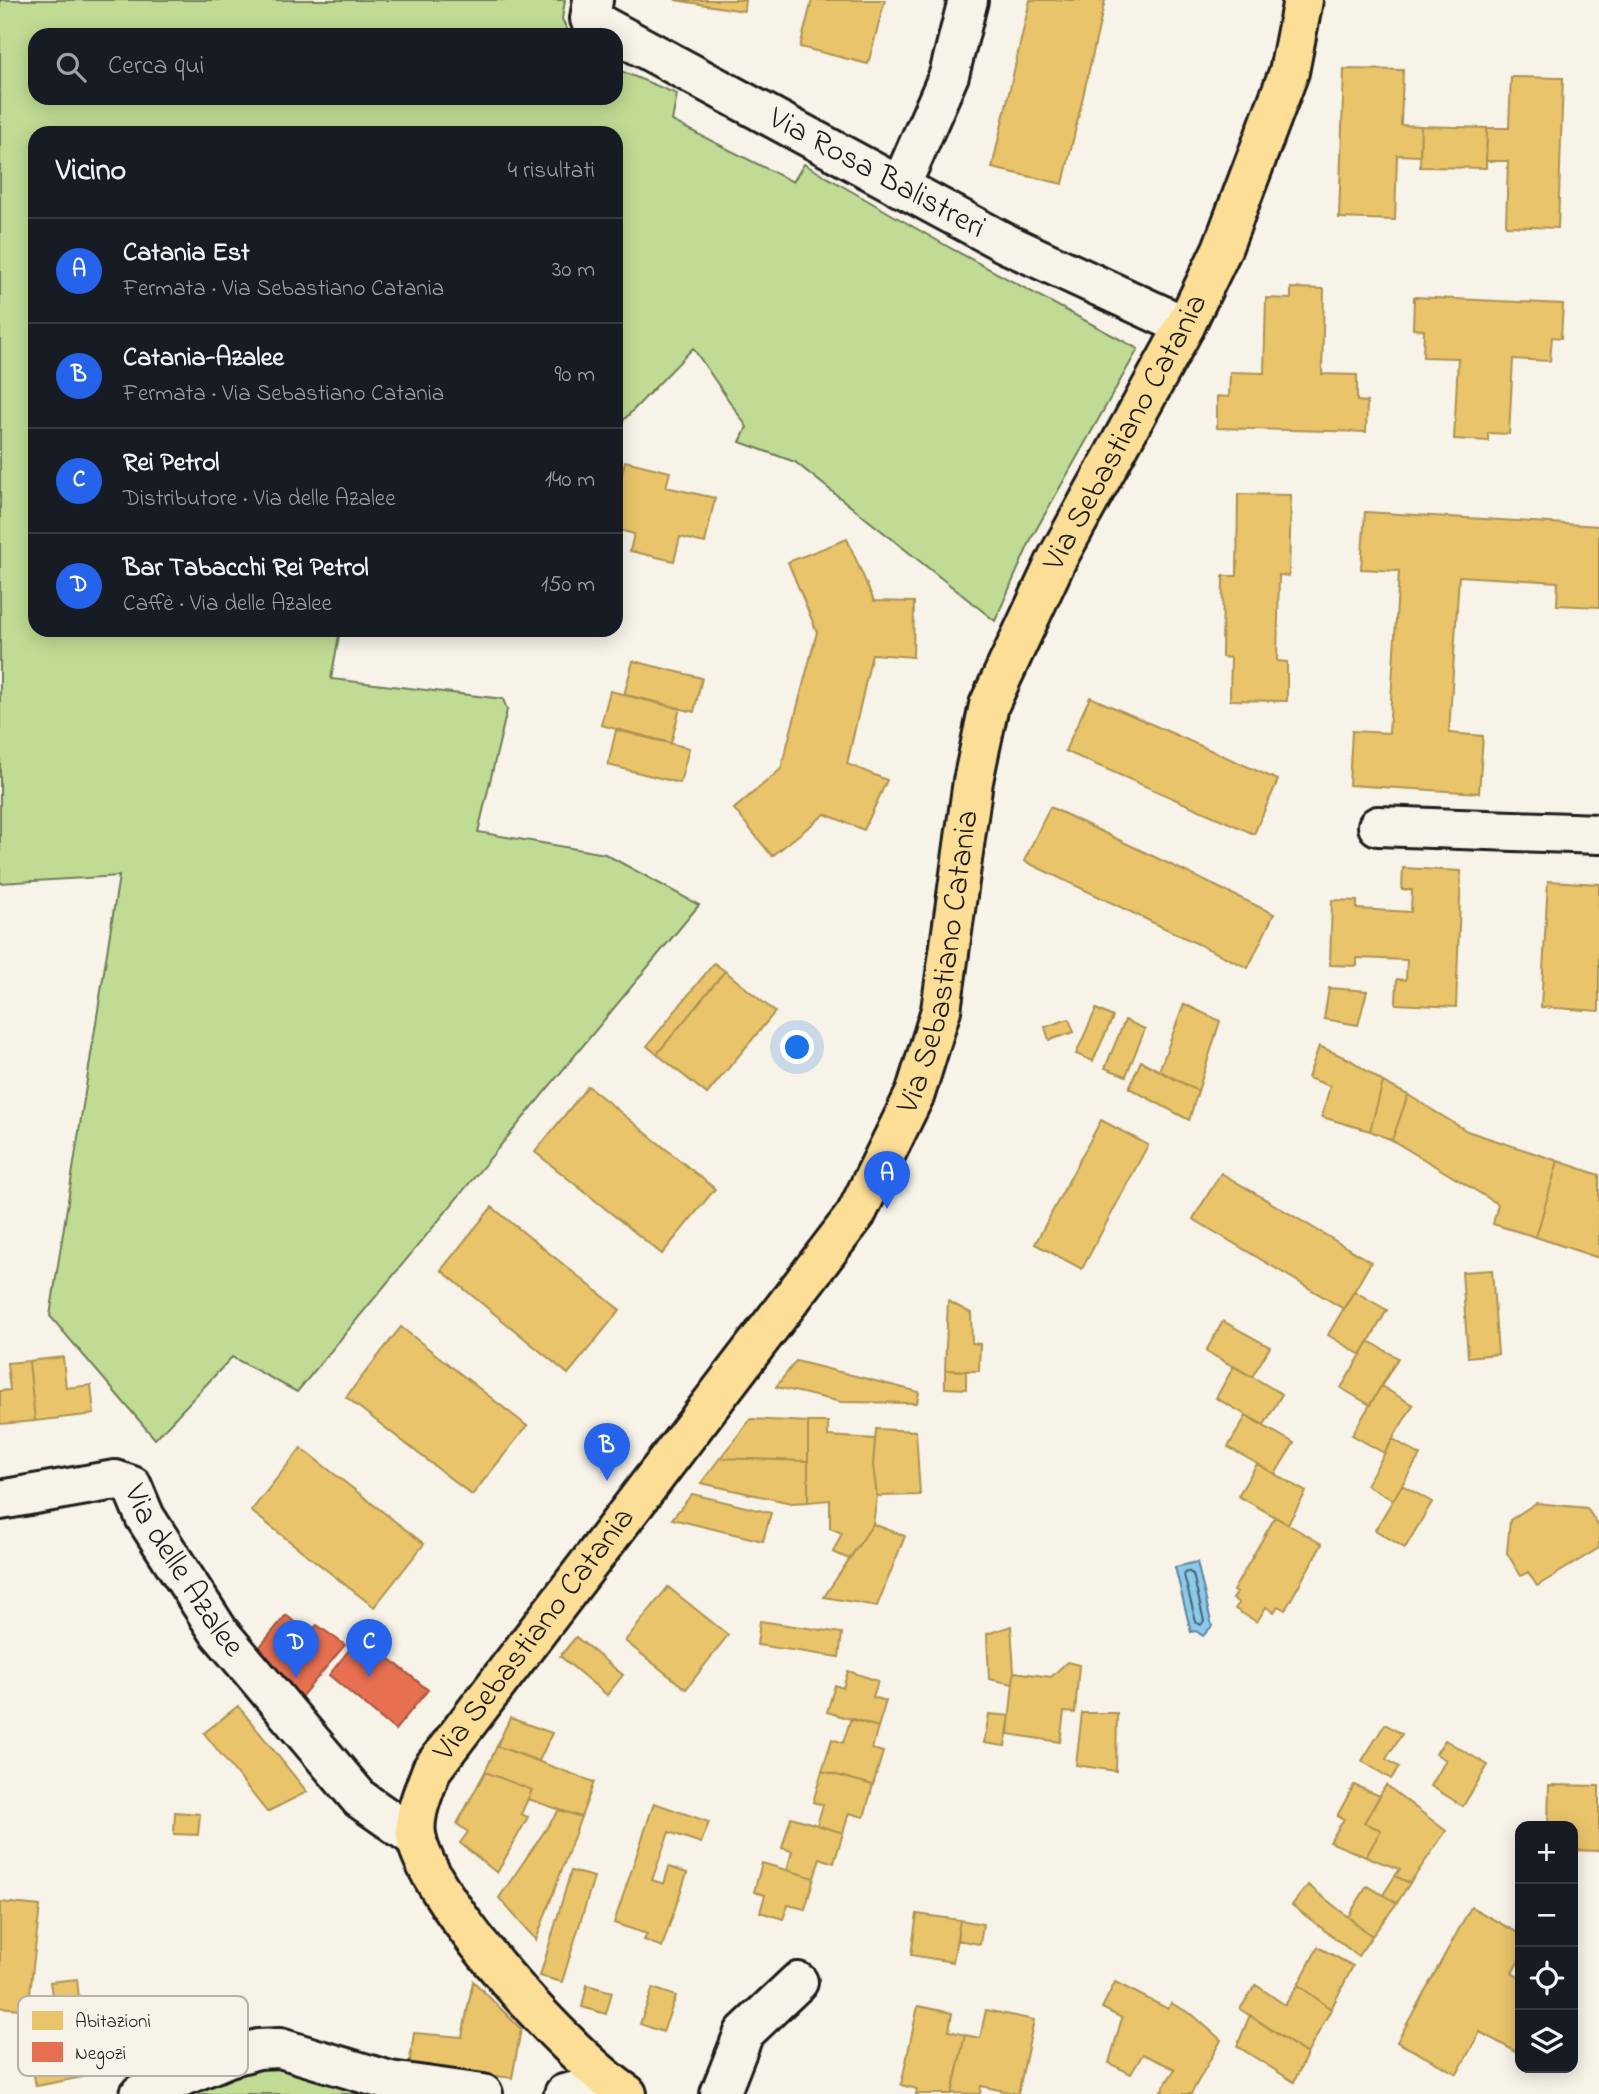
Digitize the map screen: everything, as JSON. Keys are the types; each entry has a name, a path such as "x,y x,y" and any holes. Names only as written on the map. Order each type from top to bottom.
{"main road":[{"name":"Via Sebastiano Catania","path":"619,2088 505,1975 449,1906 417,1839 418,1805 432,1769 856,1214 915,1094 941,1010 973,781 989,705 1057,559 1185,326 1222,249 1289,72 1303,0"}],"street":[{"name":"Via Rosa Balistreri","path":"593,0 590,19 607,28"},
{"path":"900,187 949,75 968,0"},
{"name":"Via Rosa Balistreri","path":"623,36 1005,243 1185,326"},
{"path":"1378,827 1599,834"},
{"name":"Via delle Azalee","path":"0,1500 115,1480 132,1486 145,1517 219,1632 360,1799 417,1839"},
{"path":"720,2094 744,2033 798,1982"},
{"path":"248,2052 280,2048 390,2081 483,2094"},
{"path":"140,2094 183,2076"},
{"path":"564,2094 619,2088"}],"green space":[{"path":"0,0 565,0 562,19 566,28 28,28 28,105 623,105 623,72 677,94 672,121 793,182 804,164 952,249 1138,349 1032,537 995,621 795,462 740,442 747,427 693,348 623,421 623,126 28,126 28,637 339,637 331,679 503,699 507,710 478,832 605,854 699,905 297,1392 232,1357 155,1439 50,1316 119,876 0,883"},
{"path":"283,2068 370,2094 194,2094 235,2076 248,2076 248,2073"}],"water":[{"path":"1197,1562 1212,1626 1203,1636 1196,1631 1191,1632 1175,1567"}],"building: Abitazioni":[{"path":"675,0 745,0 744,11"},
{"path":"812,0 885,0 868,64 800,47"},
{"path":"1030,0 1105,0 1063,184 992,168"},
{"path":"1344,69 1403,70 1401,125 1421,126 1420,156 1397,155 1395,220 1339,218"},
{"path":"1511,77 1563,78 1558,228 1506,226 1508,161 1486,161 1487,128 1509,128"},
{"path":"1421,126 1487,128 1486,168 1420,167"},
{"path":"1291,288 1324,289 1322,374 1357,375 1357,401 1367,402 1366,432 1217,428 1217,396 1229,397 1230,372 1264,373 1266,298 1291,299"},
{"path":"1414,297 1563,304 1561,338 1552,337 1550,361 1513,359 1509,434 1488,433 1488,441 1454,439 1458,358 1423,357 1424,330 1413,329"},
{"path":"625,461 670,472 666,487 715,498 705,543 680,537 674,561 630,551 634,534 623,531"},
{"path":"1238,494 1291,495 1289,576 1279,575 1277,661 1287,662 1287,701 1230,700 1231,658 1222,657 1223,576 1237,576"},
{"path":"1365,512 1599,526 1599,607 1557,605 1558,582 1459,576 1449,733 1483,736 1479,793 1349,785 1352,731 1389,733 1399,571 1361,569"},
{"path":"847,539 874,601 914,602 913,657 872,654 847,764 887,780 864,830 825,814 772,856 734,809 781,769 817,632 788,562"},
{"path":"633,661 702,678 694,712 624,695"},
{"path":"610,691 680,708 671,743 601,725"},
{"path":"1090,697 1278,780 1254,834 1065,751"},
{"path":"616,730 689,748 680,783 608,765"},
{"path":"1050,807 1274,914 1248,968 1024,861"},
{"path":"1403,868 1461,871 1456,1007 1396,1004 1397,979 1406,980 1407,960 1357,958 1357,966 1330,965 1332,900 1357,901 1357,909 1411,912 1412,890 1402,890"},
{"path":"1548,881 1599,884 1599,1011 1541,1007"},
{"path":"714,963 725,971 657,1054 647,1046"},
{"path":"725,971 775,1012 707,1094 657,1054"},
{"path":"1329,988 1367,991 1358,1025 1324,1019"},
{"path":"1184,1004 1220,1021 1198,1091 1159,1071"},
{"path":"1096,1009 1113,1017 1093,1061 1076,1054"},
{"path":"1069,1019 1074,1032 1049,1040 1045,1027"},
{"path":"1125,1020 1145,1029 1126,1076 1105,1068"},
{"path":"1319,1046 1352,1061 1383,1082 1370,1131 1322,1117 1330,1086 1308,1078"},
{"path":"1141,1061 1198,1091 1189,1120 1129,1088"},
{"path":"1383,1082 1408,1095 1392,1140 1370,1131"},
{"path":"588,1086 715,1189 662,1254 535,1152"},
{"path":"1408,1095 1467,1131 1558,1161 1536,1237 1493,1224 1498,1204 1392,1140"},
{"path":"1101,1120 1148,1145 1082,1269 1035,1244"},
{"path":"1558,1161 1599,1175 1599,1258 1536,1237"},
{"path":"1221,1173 1371,1262 1344,1309 1193,1219"},
{"path":"492,1207 620,1310 568,1374 441,1270"},
{"path":"1492,1270 1498,1354 1468,1357 1462,1272"},
{"path":"1354,1291 1387,1310 1361,1355 1328,1335"},
{"path":"948,1301 971,1313 972,1343 980,1344 979,1371 945,1370"},
{"path":"1223,1321 1270,1347 1252,1377 1206,1351"},
{"path":"401,1327 527,1426 472,1495 346,1397"},
{"path":"1369,1341 1398,1358 1370,1405 1341,1388"},
{"path":"63,1357 66,1388 91,1385 94,1414 35,1421 29,1361"},
{"path":"29,1361 35,1421 0,1424 0,1391 10,1390 7,1363"},
{"path":"796,1361 919,1392 917,1403 841,1402 776,1387"},
{"path":"1234,1366 1282,1394 1264,1425 1216,1398"},
{"path":"945,1370 966,1371 966,1389 945,1388"},
{"path":"1381,1386 1413,1405 1384,1453 1352,1435"},
{"path":"1246,1416 1294,1443 1275,1474 1228,1447"},
{"path":"751,1419 808,1422 808,1461 720,1458"},
{"path":"808,1422 828,1422 828,1436 875,1439 873,1466 877,1496 873,1524 849,1559 833,1552 842,1533 830,1528 830,1500 808,1502"},
{"path":"876,1429 916,1431 920,1495 877,1496 873,1466"},
{"path":"1393,1439 1420,1455 1393,1500 1366,1485"},
{"path":"301,1448 424,1544 374,1607 251,1511"},
{"path":"720,1458 808,1461 808,1502 791,1503 701,1483"},
{"path":"1257,1464 1306,1492 1288,1524 1238,1496"},
{"path":"1402,1485 1432,1502 1405,1548 1375,1530"},
{"path":"692,1494 771,1513 763,1541 672,1519"},
{"path":"1536,1503 1587,1508 1599,1527 1599,1548 1537,1586 1528,1572 1521,1576 1507,1553 1510,1520"},
{"path":"1275,1517 1322,1544 1285,1610 1278,1606 1274,1612 1266,1607 1257,1622 1235,1609 1239,1603 1233,1599 1237,1593 1233,1591"},
{"path":"873,1524 905,1536 877,1606 824,1597"},
{"path":"668,1587 728,1635 686,1689 625,1641"},
{"path":"760,1621 842,1633 839,1657 757,1645"},
{"path":"1011,1626 1013,1684 989,1679 987,1634"},
{"path":"576,1637 623,1675 607,1695 560,1656"},
{"path":"1067,1662 1079,1665 1075,1713 1064,1712 1060,1742 1008,1734 1014,1672 1051,1677"},
{"path":"848,1671 878,1681 873,1697 886,1701 878,1727 827,1712 835,1685 843,1688"},
{"path":"238,1706 307,1792 267,1812 204,1733"},
{"path":"1082,1713 1117,1713 1116,1771 1076,1765"},
{"path":"989,1714 1010,1716 1005,1746 984,1743"},
{"path":"510,1718 552,1733 539,1761 497,1746"},
{"path":"851,1718 878,1727 872,1749 883,1752 873,1785 822,1771 832,1739 843,1743"},
{"path":"1385,1724 1402,1734 1386,1759 1399,1767 1391,1779 1362,1761"},
{"path":"1445,1740 1488,1765 1463,1806 1431,1786 1446,1760 1436,1754"},
{"path":"497,1746 594,1782 581,1817 528,1799 532,1790 485,1772"},
{"path":"822,1771 873,1785 864,1817 849,1813 843,1833 817,1825 823,1805 813,1802"},
{"path":"485,1772 532,1790 521,1814 528,1817 497,1873 460,1843 468,1832 457,1824"},
{"path":"1354,1785 1380,1796 1364,1823 1381,1830 1366,1857 1330,1842 1344,1819 1337,1816"},
{"path":"1386,1785 1446,1831 1410,1883 1395,1876 1400,1869 1366,1857 1381,1830 1364,1823"},
{"path":"1549,1785 1599,1786 1599,1851 1578,1850 1578,1821 1548,1821"},
{"path":"654,1803 709,1822 701,1843 669,1832 652,1880 664,1884 669,1867 687,1873 662,1947 644,1940 647,1934 614,1923"},
{"path":"559,1810 581,1817 536,1940 499,1898"},
{"path":"175,1812 200,1814 198,1835 174,1834"},
{"path":"791,1817 843,1833 834,1863 820,1858 814,1878 787,1870 792,1851 782,1848"},
{"path":"762,1863 814,1878 805,1909 788,1905 783,1919 760,1912 765,1895 754,1892"},
{"path":"571,1871 594,1877 562,1982 540,1976"},
{"path":"1395,1876 1410,1883 1397,1903 1383,1895"},
{"path":"1308,1885 1372,1936 1358,1956 1292,1905"},
{"path":"1367,1886 1397,1903 1372,1936 1348,1917"},
{"path":"0,1902 40,1906 30,1996 18,1996 18,2009 0,2007"},
{"path":"1471,1907 1515,1931 1515,1968 1512,1973 1515,1975 1515,2051 1480,2032 1457,2074 1397,2042"},
{"path":"917,1914 960,1920 953,1962 911,1955"},
{"path":"960,1920 983,1924 980,1944 957,1940"},
{"path":"1318,1947 1353,1966 1331,2009 1298,1985"},
{"path":"77,1979 79,1996 52,1996 50,1982"},
{"path":"473,1981 521,2029 512,2078 409,2066 414,2033 462,2037"},
{"path":"1115,1982 1168,2009 1171,2003 1193,2015 1221,2040 1191,2094 1166,2094 1161,2091 1175,2069 1143,2054 1131,2074 1109,2063 1122,2018 1102,2008"},
{"path":"587,1985 612,1992 606,2014 582,2007"},
{"path":"1256,1985 1285,2005 1298,1985 1331,2009 1307,2054 1240,2009"},
{"path":"653,1988 676,1996 663,2032 640,2024"},
{"path":"918,2006 952,2013 949,2031 965,2035 952,2094 916,2094 917,2089 901,2085"},
{"path":"986,2010 1034,2020 1018,2094 981,2086 980,2094 952,2093 965,2035 980,2038"},
{"path":"1250,2015 1307,2054 1294,2082 1237,2046"},
{"path":"34,2076 83,2076 83,2077 36,2086"}],"building: Negozi":[{"path":"286,1615 308,1633 317,1625 345,1645 296,1703 254,1654"},
{"path":"361,1635 428,1690 395,1730 329,1675"}],"place":[{"name":"Catania Est","path":"887,1209"},
{"name":"Catania-Azalee","path":"607,1481"},
{"name":"Rei Petrol","path":"369,1677"},
{"name":"Bar Tabacchi Rei Petrol","path":"296,1678"}]}
